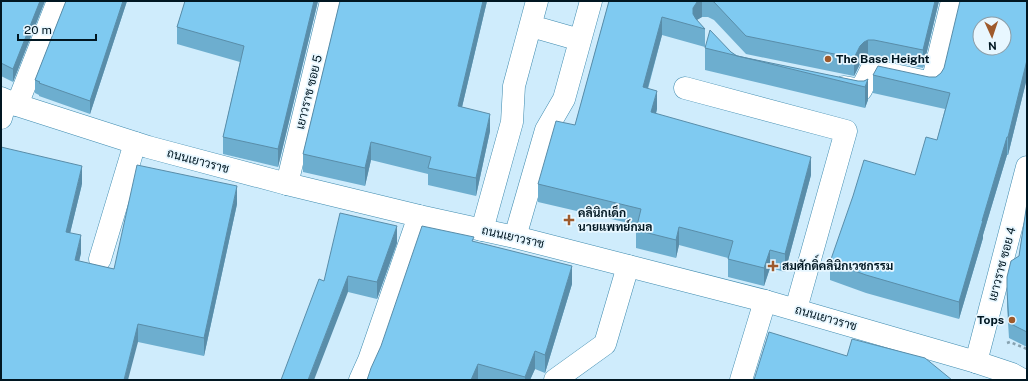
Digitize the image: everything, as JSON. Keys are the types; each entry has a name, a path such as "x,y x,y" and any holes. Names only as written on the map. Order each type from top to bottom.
{"main road":[{"path":"6,106 58,1"},
{"name":"เยาวราช ซอย 5","path":"287,184 331,1"},
{"path":"482,230 512,122 514,86 538,1"},
{"path":"515,237 546,130 564,99 591,1"},
{"path":"823,82 861,90 871,70 932,83 952,1"},
{"path":"531,26 580,40"},
{"path":"685,88 846,131 796,309"},
{"name":"ถนนเยาวราช","path":"6,106 287,184 419,216 515,237 796,309 976,362 1015,378"},
{"path":"100,259 135,143"},
{"name":"เยาวราช ซอย 4","path":"976,362 1027,167"},
{"path":"360,380 369,360 419,216"},
{"path":"555,380 605,344 628,266"},
{"path":"741,380 765,301"}],"path":[{"path":"1010,342 1027,349"}],"building":[{"path":"1,1 40,1 13,69 1,63"},
{"path":"66,1 123,1 90,101 39,83 40,82 35,80"},
{"path":"185,1 314,1 278,149 223,137 244,46 177,27"},
{"path":"340,1 483,1 458,106 490,114 476,178 428,168 431,157 371,142 365,168 303,154"},
{"path":"609,1 698,1 693,8 693,14 705,29 662,17 643,87 657,91 651,112 811,157 785,254 770,250 764,268 728,259 733,241 679,227 676,240 636,230 641,209 538,184 556,121 575,125"},
{"path":"712,1 935,1 923,50 868,40 860,46 854,58 746,36"},
{"path":"960,1 1027,1 1027,60 1008,137 959,302 866,275 830,262 864,160 915,175 926,137 937,140 950,93 873,75 878,66 929,77 936,77 944,68"},
{"path":"710,30 731,52 737,56 705,48"},
{"path":"742,57 858,81 868,79 865,87"},
{"path":"1,147 82,166 66,232 81,235 75,260 114,269 137,165 237,186 204,338 138,324 124,380 1,380"},
{"path":"1027,203 1027,332 1009,323 1007,277 1011,261 1019,256"},
{"path":"340,213 397,226 377,282 348,276 308,380 281,380 319,279 324,281"},
{"path":"422,226 474,237 472,241 572,266 545,355 535,351 525,377 478,364 471,380 367,380 381,346"},
{"path":"769,332 847,356 852,339 925,358 952,380 754,380"}],"place":[{"name":"The Base Height","path":"828,59"},
{"name":"คลินิกเด็ก นายแพทย์กมล","path":"569,220"},
{"name":"สมศักดิ์คลินิกเวชกรรม","path":"773,266"},
{"name":"Tops","path":"1012,320"}]}
